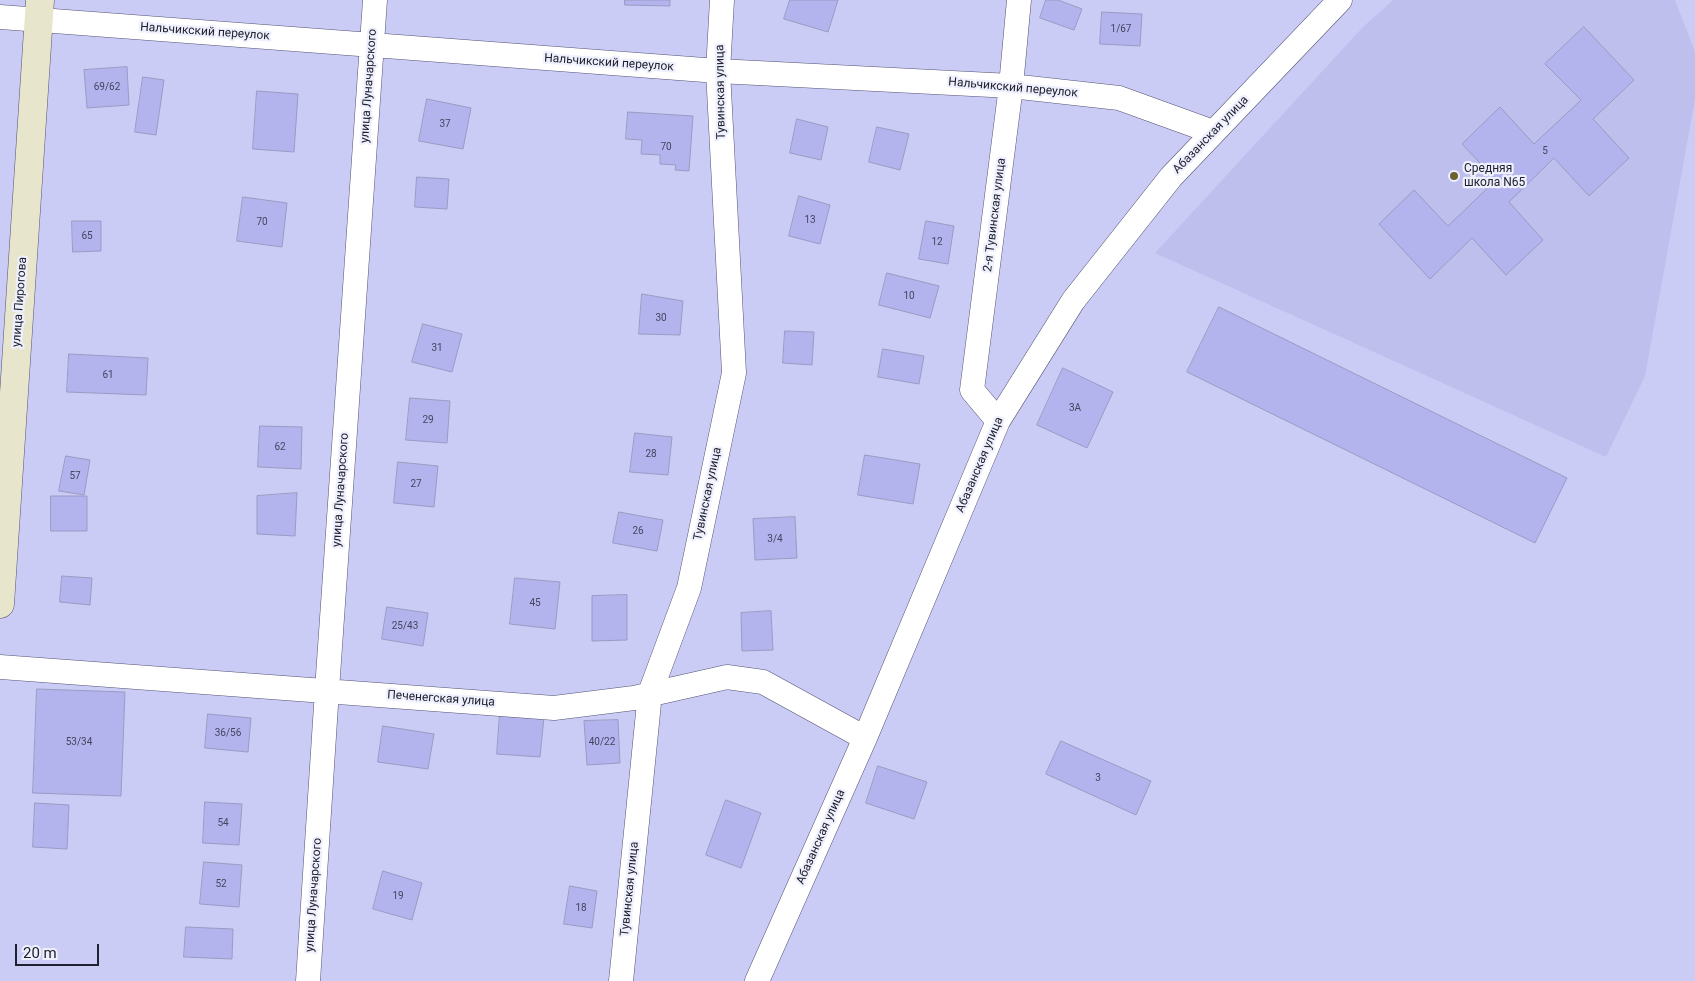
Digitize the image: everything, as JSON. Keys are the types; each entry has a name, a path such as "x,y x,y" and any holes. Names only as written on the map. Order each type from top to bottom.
{"main road":[{"name":"улица Пирогова","path":"0,604 40,10"}],"street":[{"name":"улица Луначарского","path":"308,981 375,0"},
{"name":"Тувинская улица","path":"621,981 650,694 689,588 734,373 718,71 722,0"},
{"name":"2-я Тувинская улица","path":"998,421 972,390 1011,86 1019,0"},
{"name":"Абазанская улица","path":"757,981 865,738 998,421 1073,301 1171,177 1340,0"},
{"name":"Нальчикский переулок","path":"0,17 40,10 372,45 718,71 1011,86 1119,98 1213,132"},
{"name":"Печенегская улица","path":"0,667 554,708 634,698 727,677 763,682 865,738"}],"shaded area":[{"name":"Средняя школа N65","path":"1393,0 1675,0 1695,52 1695,99 1645,376 1606,457 1155,253 1362,28"}],"building":[{"path":"625,0 670,0 670,6 625,5"},
{"path":"790,0 838,0 828,32 784,19"},
{"path":"1046,0 1058,0 1082,9 1074,30 1040,18"},
{"path":"1102,12 1142,14 1140,46 1100,44"},
{"name":"Средняя школа N65","path":"1584,27 1634,80 1593,119 1629,158 1589,196 1554,158 1509,202 1543,240 1506,275 1472,238 1430,279 1379,224 1414,190 1448,226 1496,180 1462,144 1500,107 1534,144 1581,100 1545,64"},
{"path":"127,67 129,105 87,108 84,70"},
{"path":"143,77 164,80 156,135 135,132"},
{"path":"257,91 298,94 294,152 253,149"},
{"path":"427,99 471,108 463,149 419,141"},
{"path":"628,112 693,116 689,171 675,170 676,165 660,164 660,155 641,154 642,140 626,139"},
{"path":"797,119 828,127 821,160 790,153"},
{"path":"877,127 909,134 900,170 869,162"},
{"path":"417,177 449,179 447,209 415,207"},
{"path":"799,196 830,205 820,244 789,236"},
{"path":"243,197 287,203 282,247 237,241"},
{"path":"72,221 101,221 101,251 73,252"},
{"path":"926,221 954,226 948,264 919,259"},
{"path":"887,273 939,286 930,318 879,305"},
{"path":"642,294 683,301 680,335 639,334"},
{"path":"1219,307 1567,478 1535,543 1187,372"},
{"path":"423,324 462,334 452,372 412,362"},
{"path":"785,331 814,332 812,365 783,363"},
{"path":"883,349 924,356 919,384 878,377"},
{"path":"69,354 148,358 146,395 67,392"},
{"path":"1063,368 1113,392 1087,448 1037,425"},
{"path":"410,398 450,401 447,443 406,440"},
{"path":"260,426 302,427 301,469 258,467"},
{"path":"635,433 672,437 668,475 630,472"},
{"path":"865,455 920,464 913,504 858,495"},
{"path":"66,456 90,460 84,495 59,491"},
{"path":"398,462 438,466 434,507 394,503"},
{"path":"297,493 295,536 257,534 257,496"},
{"path":"51,496 87,496 87,531 51,531"},
{"path":"619,512 663,520 657,551 613,543"},
{"path":"795,517 797,558 755,560 753,519"},
{"path":"62,576 92,578 90,605 60,602"},
{"path":"515,578 560,582 555,629 510,624"},
{"path":"627,595 627,640 592,641 592,596"},
{"path":"387,607 428,613 423,646 382,639"},
{"path":"771,611 773,650 742,651 741,613"},
{"path":"37,689 125,692 121,796 33,793"},
{"path":"500,713 544,717 540,757 497,754"},
{"path":"208,714 251,718 248,752 205,748"},
{"path":"618,720 620,763 587,765 584,721"},
{"path":"383,726 434,734 428,769 378,762"},
{"path":"1061,741 1151,781 1136,815 1046,774"},
{"path":"878,766 927,782 914,819 866,803"},
{"path":"726,800 761,813 741,868 706,855"},
{"path":"205,802 242,804 239,845 203,843"},
{"path":"35,803 69,805 67,849 33,847"},
{"path":"204,862 242,865 239,907 200,904"},
{"path":"383,871 422,883 412,920 373,909"},
{"path":"570,886 597,891 592,928 564,924"},
{"path":"186,927 233,929 232,959 184,957"}],"place":[{"name":"Средняя школа N65","path":"1454,176"}]}
